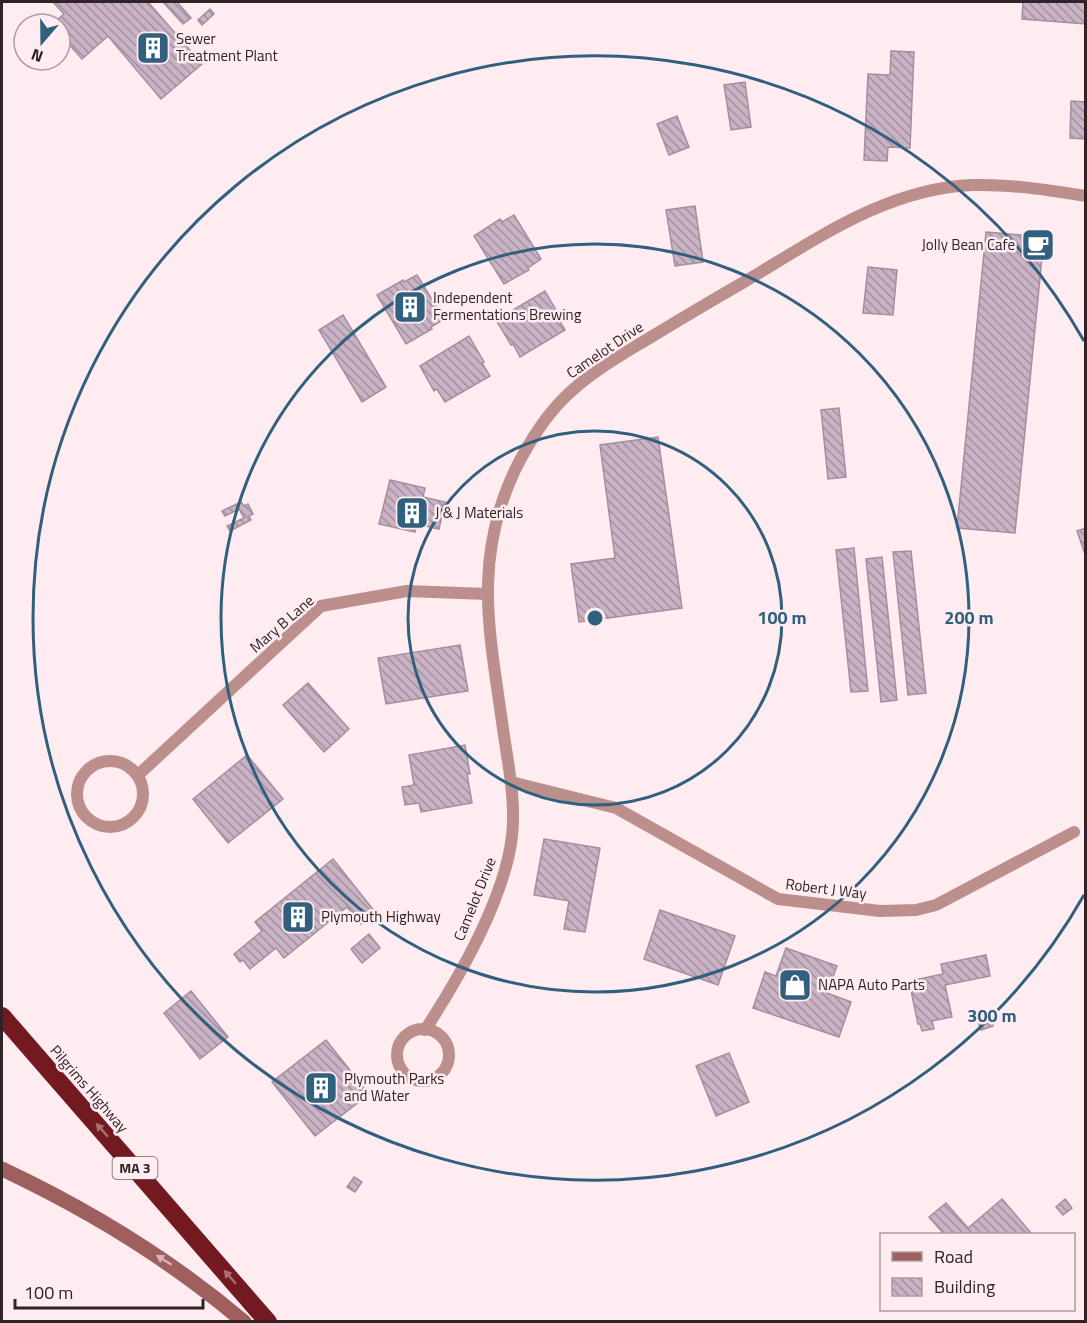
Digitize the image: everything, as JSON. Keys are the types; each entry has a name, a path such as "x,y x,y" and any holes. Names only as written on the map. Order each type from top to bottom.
{"highway":[{"name":"Pilgrims Highway","path":"2,1016 268,1322"}],"main road":[{"path":"2,1169 53,1193 107,1224 178,1269 244,1322"}],"street":[{"name":"Camelot Drive","path":"425,1030 433,1032 446,1043 449,1059 441,1074 435,1079 418,1081 404,1072 397,1056 402,1040 408,1034 425,1030 461,971 501,882 512,833 511,782 488,620 489,549 502,498 536,431 551,412 571,391 600,369 841,224 891,202 924,191 975,185 1022,187 1086,196"},
{"name":"Mary B Lane","path":"138,775 321,606 407,591 487,594"},
{"path":"111,760 131,767 138,775 143,786 144,797 135,818 114,828 92,823 84,815 78,805 76,795 83,774 90,767 111,760"},
{"name":"Robert J Way","path":"511,782 616,808 778,899 880,911 916,910 936,905 1074,832"}],"building":[{"name":"Sewer Treatment Plant","path":"53,2 148,2 202,64 161,99 108,36 82,59 72,48 72,12 62,12"},
{"name":"Sewer Treatment Plant","path":"163,2 177,2 191,18 183,24"},
{"path":"1023,2 1086,2 1086,24 1022,19"},
{"path":"210,9 214,14 202,25 198,20"},
{"path":"891,51 914,52 910,148 888,147 887,161 864,160 868,74 890,75"},
{"path":"745,82 751,127 731,130 724,85"},
{"path":"1071,101 1086,102 1086,139 1070,138"},
{"path":"677,116 689,147 669,155 657,124"},
{"path":"695,206 703,262 675,266 666,210"},
{"path":"514,215 541,259 528,268 529,270 504,284 474,236 500,219 502,222"},
{"path":"986,232 1044,237 1015,533 957,528"},
{"path":"868,267 897,270 893,315 863,313"},
{"name":"Independent Fermentations Brewing","path":"417,275 444,319 406,344 377,295"},
{"path":"545,291 565,330 520,357 496,320"},
{"path":"343,315 386,387 362,402 319,330"},
{"path":"469,336 490,376 445,402 437,389 434,391 420,366"},
{"path":"839,408 846,477 828,479 821,410"},
{"path":"658,437 682,608 579,622 571,564 615,558 600,445"},
{"name":"J & J Materials","path":"390,480 425,488 423,497 445,502 439,529 417,524 415,532 379,524"},
{"path":"241,502 244,506 248,504 253,514 249,516 251,520 230,531 227,526 244,518 239,509 225,516 222,511"},
{"path":"1086,528 1086,557 1077,531"},
{"path":"854,548 868,691 851,692 836,550"},
{"path":"911,551 926,693 908,695 893,552"},
{"path":"882,557 897,700 881,702 866,559"},
{"path":"460,645 468,691 386,704 378,658"},
{"path":"308,683 349,729 324,752 283,705"},
{"path":"465,745 472,803 421,812 419,803 405,805 402,787 414,785 409,755"},
{"path":"247,755 283,799 228,843 193,799"},
{"path":"544,839 600,848 585,932 564,929 569,901 534,895"},
{"name":"Plymouth Highway","path":"333,859 375,912 361,924 347,907 284,958 276,948 250,969 243,960 240,962 234,954 262,931 255,922"},
{"path":"660,910 735,936 718,985 644,959"},
{"path":"369,934 380,948 362,963 351,949"},
{"name":"NAPA Auto Parts","path":"786,948 837,966 827,993 851,1002 839,1037 753,1008 765,972 776,976"},
{"path":"986,955 990,976 945,985 952,1017 932,1021 934,1029 922,1031 918,1024 909,981 943,974 941,964"},
{"path":"191,991 228,1037 200,1059 164,1013"},
{"path":"989,1012 993,1026 981,1030 976,1016"},
{"name":"Plymouth Parks and Water","path":"326,1040 369,1094 315,1136 272,1082"},
{"path":"729,1053 749,1102 716,1116 696,1066"},
{"path":"354,1177 362,1182 355,1192 347,1187"},
{"path":"1002,1199 1031,1233 943,1233 929,1217 946,1203 968,1228"},
{"path":"1065,1199 1072,1208 1063,1215 1056,1207"}],"place":[{"name":"Sewer Treatment Plant","path":"153,48"},
{"name":"Jolly Bean Cafe","path":"1038,245"},
{"name":"Independent Fermentations Brewing","path":"410,307"},
{"name":"J & J Materials","path":"412,513"},
{"name":"Plymouth Highway","path":"298,917"},
{"name":"NAPA Auto Parts","path":"795,985"},
{"name":"Plymouth Parks and Water","path":"321,1088"}]}
